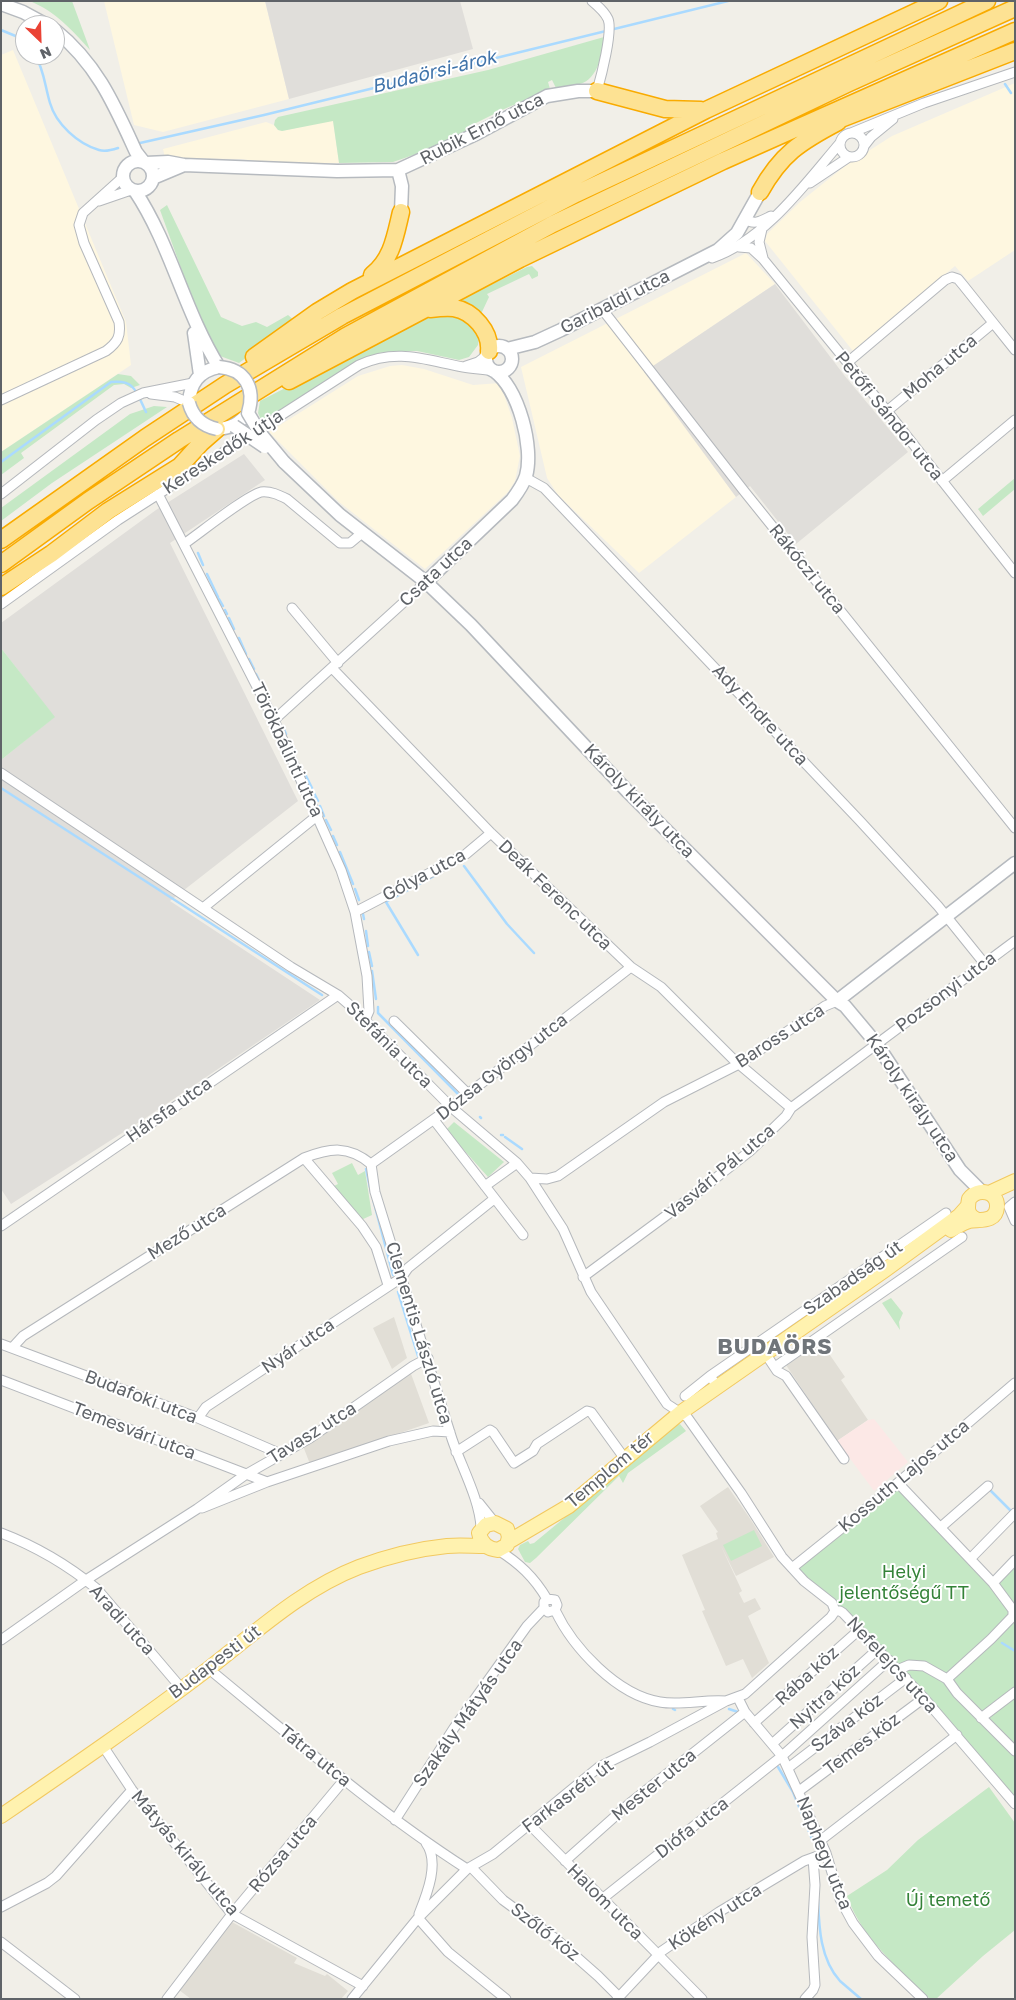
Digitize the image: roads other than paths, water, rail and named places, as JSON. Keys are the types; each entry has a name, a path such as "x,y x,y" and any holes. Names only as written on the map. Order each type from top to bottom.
{"highway":[{"path":"1,540 145,438 225,385 342,316 576,194 986,1"},
{"path":"352,291 706,110 938,2"},
{"path":"1,564 88,501 230,407 346,336 553,224 849,83 1015,8"},
{"path":"230,407 308,372 520,259 723,160 1015,31"},
{"path":"671,187 1015,51"},
{"path":"991,61 1015,55"},
{"path":"597,92 665,109 706,110"},
{"path":"760,192 781,160 792,150 849,116"},
{"path":"225,385 248,361 352,291 381,268 388,258 401,212"},
{"path":"423,310 455,308 463,311 483,329 489,340 488,353"},
{"path":"1,587 21,575 108,511 180,466 217,429"}],"main road":[{"name":"Szabadság út","path":"680,1412 713,1381 765,1353 885,1270 959,1216 977,1197 1015,1181"},
{"path":"1007,1206 1007,1195 1015,1188"},
{"path":"978,1220 969,1214 977,1197 995,1199 1007,1206"},
{"name":"Szabadság út","path":"885,1270 902,1262 964,1223 978,1220 984,1221 1007,1206"},
{"name":"Templom tér","path":"495,1537 539,1525 568,1506 680,1412"},
{"name":"Budapesti út","path":"1,1816 103,1746 295,1602 333,1579 376,1561 495,1537"}],"street":[{"path":"592,1 604,13 609,24 597,92"},
{"path":"1,4 27,15"},
{"path":"65,39 88,61 108,92 136,152 152,169 158,230"},
{"path":"899,114 871,137 856,156 850,157 842,152 840,143 843,137 851,133 899,114 1015,72"},
{"name":"Rubik Ernő utca","path":"144,162 337,170 398,170 476,134 546,96 578,91 597,92"},
{"path":"123,123 125,184 133,191 158,230 188,307 218,367"},
{"path":"851,133 860,137 864,146"},
{"name":"Garibaldi utca","path":"695,262 709,260 739,247 762,229 840,143"},
{"name":"Garibaldi utca","path":"793,197 816,179 850,157"},
{"path":"1,400 106,351 120,337 119,322 116,314 80,231 80,218 134,161 144,162"},
{"name":"Rubik Ernő utca","path":"152,182 184,165"},
{"name":"Rubik Ernő utca","path":"398,170 402,186 401,212"},
{"path":"94,202 133,191 143,191 152,182"},
{"name":"Garibaldi utca","path":"509,359 535,342 727,244 746,219 760,192"},
{"name":"Garibaldi utca","path":"746,219 749,222 758,222 778,212"},
{"path":"762,229 759,242 763,259"},
{"name":"Petőfi Sándor utca","path":"739,247 751,248 763,259 836,350 848,362 1015,573"},
{"path":"848,362 945,280 952,278 958,279 1015,350"},
{"path":"188,307 198,349 197,379"},
{"name":"Rákóczi utca","path":"602,309 780,536 1015,828"},
{"name":"Moha utca","path":"887,411 993,323"},
{"path":"464,367 478,362 488,353 496,347 509,359 502,372 494,371 487,362 488,353"},
{"name":"Kereskedők útja","path":"1,604 111,525 158,494 350,371 371,360 389,356 409,356 494,371"},
{"name":"Csata utca","path":"274,720 426,582 512,500 521,488 526,478 528,444 512,393 509,359"},
{"path":"218,367 233,370 245,380 251,392 251,403 248,413 242,420 234,426 217,429 204,425 193,414 190,393 197,379 209,369 218,367"},
{"name":"Csata utca","path":"494,371 512,393"},
{"path":"1,494 109,410 143,394 197,379"},
{"path":"143,394 174,398 190,403"},
{"path":"248,413 260,432 284,462"},
{"path":"942,481 1015,420"},
{"path":"234,426 254,438 284,462"},
{"name":"Károly király utca","path":"284,462 318,496 362,533 426,582 471,625 628,792 837,1001 846,1006 876,1043 977,1197"},
{"name":"Ady Endre utca","path":"526,478 544,488 706,657 860,821 946,916 984,963"},
{"path":"184,544 252,496 268,492 279,495 287,500 340,543 350,543 362,533"},
{"name":"Törökbálinti utca","path":"158,494 274,720 341,870 355,912 365,962 370,999 369,1011 365,1020"},
{"name":"Deák Ferenc utca","path":"292,608 335,666 491,833 631,966 661,987 739,1064 791,1108"},
{"name":"Stefánia utca","path":"1,774 202,908 338,995 365,1020 451,1107 517,1163 530,1178 562,1229 591,1292 666,1404 680,1412"},
{"path":"202,908 318,815"},
{"name":"Gólya utca","path":"355,912 466,854 491,833"},
{"name":"Baross utca","path":"530,1178 547,1180 558,1176 664,1102 739,1064 825,1006 837,1001 1015,863"},
{"name":"Pozsonyi utca","path":"876,1043 1015,941"},
{"name":"Dózsa György utca","path":"371,1164 434,1120 631,966"},
{"name":"Hársfa utca","path":"1,1226 338,995"},
{"path":"394,1021 468,1094"},
{"name":"Vasvári Pál utca","path":"583,1278 742,1157 786,1116 791,1108 876,1043"},
{"path":"434,1120 523,1235"},
{"name":"Mező utca","path":"12,1348 23,1336 304,1158 331,1149 341,1150 364,1159 371,1164"},
{"name":"Clementis László utca","path":"304,1158 362,1226 376,1247 388,1285"},
{"path":"485,1186 517,1163"},
{"name":"Clementis László utca","path":"371,1164 375,1192 456,1452 495,1537"},
{"name":"Nyár utca","path":"198,1418 206,1407 401,1278 408,1268 494,1199"},
{"path":"1007,1206 1015,1221"},
{"name":"Szabadság út","path":"685,1396 713,1381 946,1212"},
{"name":"Szabadság út","path":"775,1367 962,1237"},
{"name":"Budafoki utca","path":"1,1344 198,1418 274,1450 279,1454"},
{"path":"765,1353 779,1373 786,1376 844,1460"},
{"name":"Tavasz utca","path":"1,1640 86,1580 197,1509 245,1475 310,1438 428,1358"},
{"name":"Temesvári utca","path":"1,1380 267,1482"},
{"name":"Kossuth Lajos utca","path":"792,1568 898,1483 1015,1383"},
{"path":"456,1452 488,1430 493,1432 514,1463 533,1451 537,1444 587,1411 591,1412 625,1459"},
{"name":"Nefelejcs utca","path":"680,1412 687,1417 698,1432 792,1568 832,1603 835,1611 840,1611 889,1660 957,1735 1015,1804"},
{"name":"Tavasz utca","path":"197,1509 209,1506 267,1482 389,1441 433,1431 450,1432"},
{"path":"898,1483 971,1558 1013,1610 1014,1614 991,1639 947,1679"},
{"path":"941,1527 988,1486"},
{"name":"Clementis László utca","path":"476,1499 481,1517 495,1537"},
{"path":"971,1558 1015,1513"},
{"name":"Aradi utca","path":"1,1533 38,1550 97,1589 182,1688"},
{"path":"495,1537 538,1583 546,1599 544,1608 548,1612 555,1610"},
{"path":"993,1583 1015,1560"},
{"path":"546,1599 555,1600 557,1606 555,1610 574,1643 585,1656 602,1671 632,1692 660,1702 726,1701"},
{"name":"Szakály Mátyás utca","path":"395,1820 454,1728 527,1626 544,1608"},
{"name":"Farkasréti út","path":"429,1901 469,1868 493,1854 599,1767 726,1701 745,1694 831,1617 835,1611"},
{"name":"Rába köz","path":"754,1723 859,1630"},
{"name":"Nyitra köz","path":"772,1744 878,1649"},
{"name":"Diófa utca","path":"602,1899 782,1756 889,1660"},
{"path":"898,1670 915,1664 924,1666 947,1679 957,1693 1015,1752 1015,1760"},
{"name":"Tátra utca","path":"209,1668 395,1820 424,1841 469,1868"},
{"name":"Száva köz","path":"788,1768 906,1678"},
{"path":"981,1718 1007,1696 1015,1692"},
{"name":"Naphegy utca","path":"738,1698 745,1712 782,1756 821,1840 840,1899 853,1923 878,1956 923,1999"},
{"name":"Temes köz","path":"799,1791 924,1698"},
{"name":"Mester utca","path":"564,1861 630,1803 745,1712"},
{"path":"821,1840 957,1735"},
{"name":"Mátyás király utca","path":"103,1746 132,1790 232,1914 363,1986"},
{"name":"Rózsa utca","path":"167,1999 232,1914 344,1780"},
{"path":"1,1907 47,1884 56,1876 132,1790"},
{"name":"Halom utca","path":"530,1824 564,1861 702,1999"},
{"path":"352,1999 418,1918 429,1901 432,1851 424,1841"},
{"name":"Kökény utca","path":"618,1998 657,1955 719,1912 804,1861 826,1853"},
{"path":"805,1999 816,1985 812,1937 815,1885 812,1858"},
{"name":"Szőlő köz","path":"469,1868 503,1900 556,1940 598,1976 618,1998"},
{"path":"418,1918 448,1952 506,1999"},
{"path":"1,1942 75,1999"}],"waterway":[{"name":"Budaörsi-árok","path":"140,143 264,115 728,1"},
{"name":"Budaörsi-árok","path":"1,30 15,36"},
{"name":"Budaörsi-árok","path":"40,65 53,111 63,126 76,138 91,147 104,151 118,148"},
{"name":"Budaörsi-árok","path":"1005,84 1011,93"},
{"path":"1,462 111,382 126,383 132,386 136,392"},
{"path":"139,397 146,412"},
{"path":"198,553 203,565"},
{"path":"207,574 218,597"},
{"path":"219,599 223,606"},
{"path":"225,610 227,614"},
{"path":"229,618 234,629"},
{"path":"239,638 246,654"},
{"path":"249,659 254,669"},
{"path":"256,674 261,684"},
{"path":"283,727 286,734"},
{"path":"291,743 295,751"},
{"path":"306,776 312,788"},
{"path":"1,788 322,995"},
{"path":"314,793 318,801"},
{"path":"320,806 324,816"},
{"path":"326,820 331,830"},
{"path":"333,836 337,845"},
{"path":"340,852 353,884"},
{"path":"464,866 507,924 534,953"},
{"path":"418,955 386,902 436,875"},
{"path":"355,889 359,900"},
{"path":"363,914 364,919"},
{"path":"366,931 368,946"},
{"path":"369,952 372,966"},
{"path":"372,971 376,999"},
{"path":"378,1007 378,1013 458,1094"},
{"path":"505,1137 522,1149"},
{"path":"366,1169 371,1192"},
{"path":"373,1199 393,1275"},
{"path":"398,1292 418,1356"},
{"path":"988,1488 1012,1512"},
{"path":"1002,1643 1015,1651"},
{"path":"729,1709 738,1712"},
{"path":"778,1767 793,1792 812,1839"},
{"path":"818,1900 820,1932 828,1963 840,1981 861,1999"}],"district":[{"name":"BUDAÖRS","path":"775,1347"}],"park label":[{"name":"Helyi jelentőségű TT","path":"904,1582"},
{"name":"Új temető","path":"948,1900"}]}
